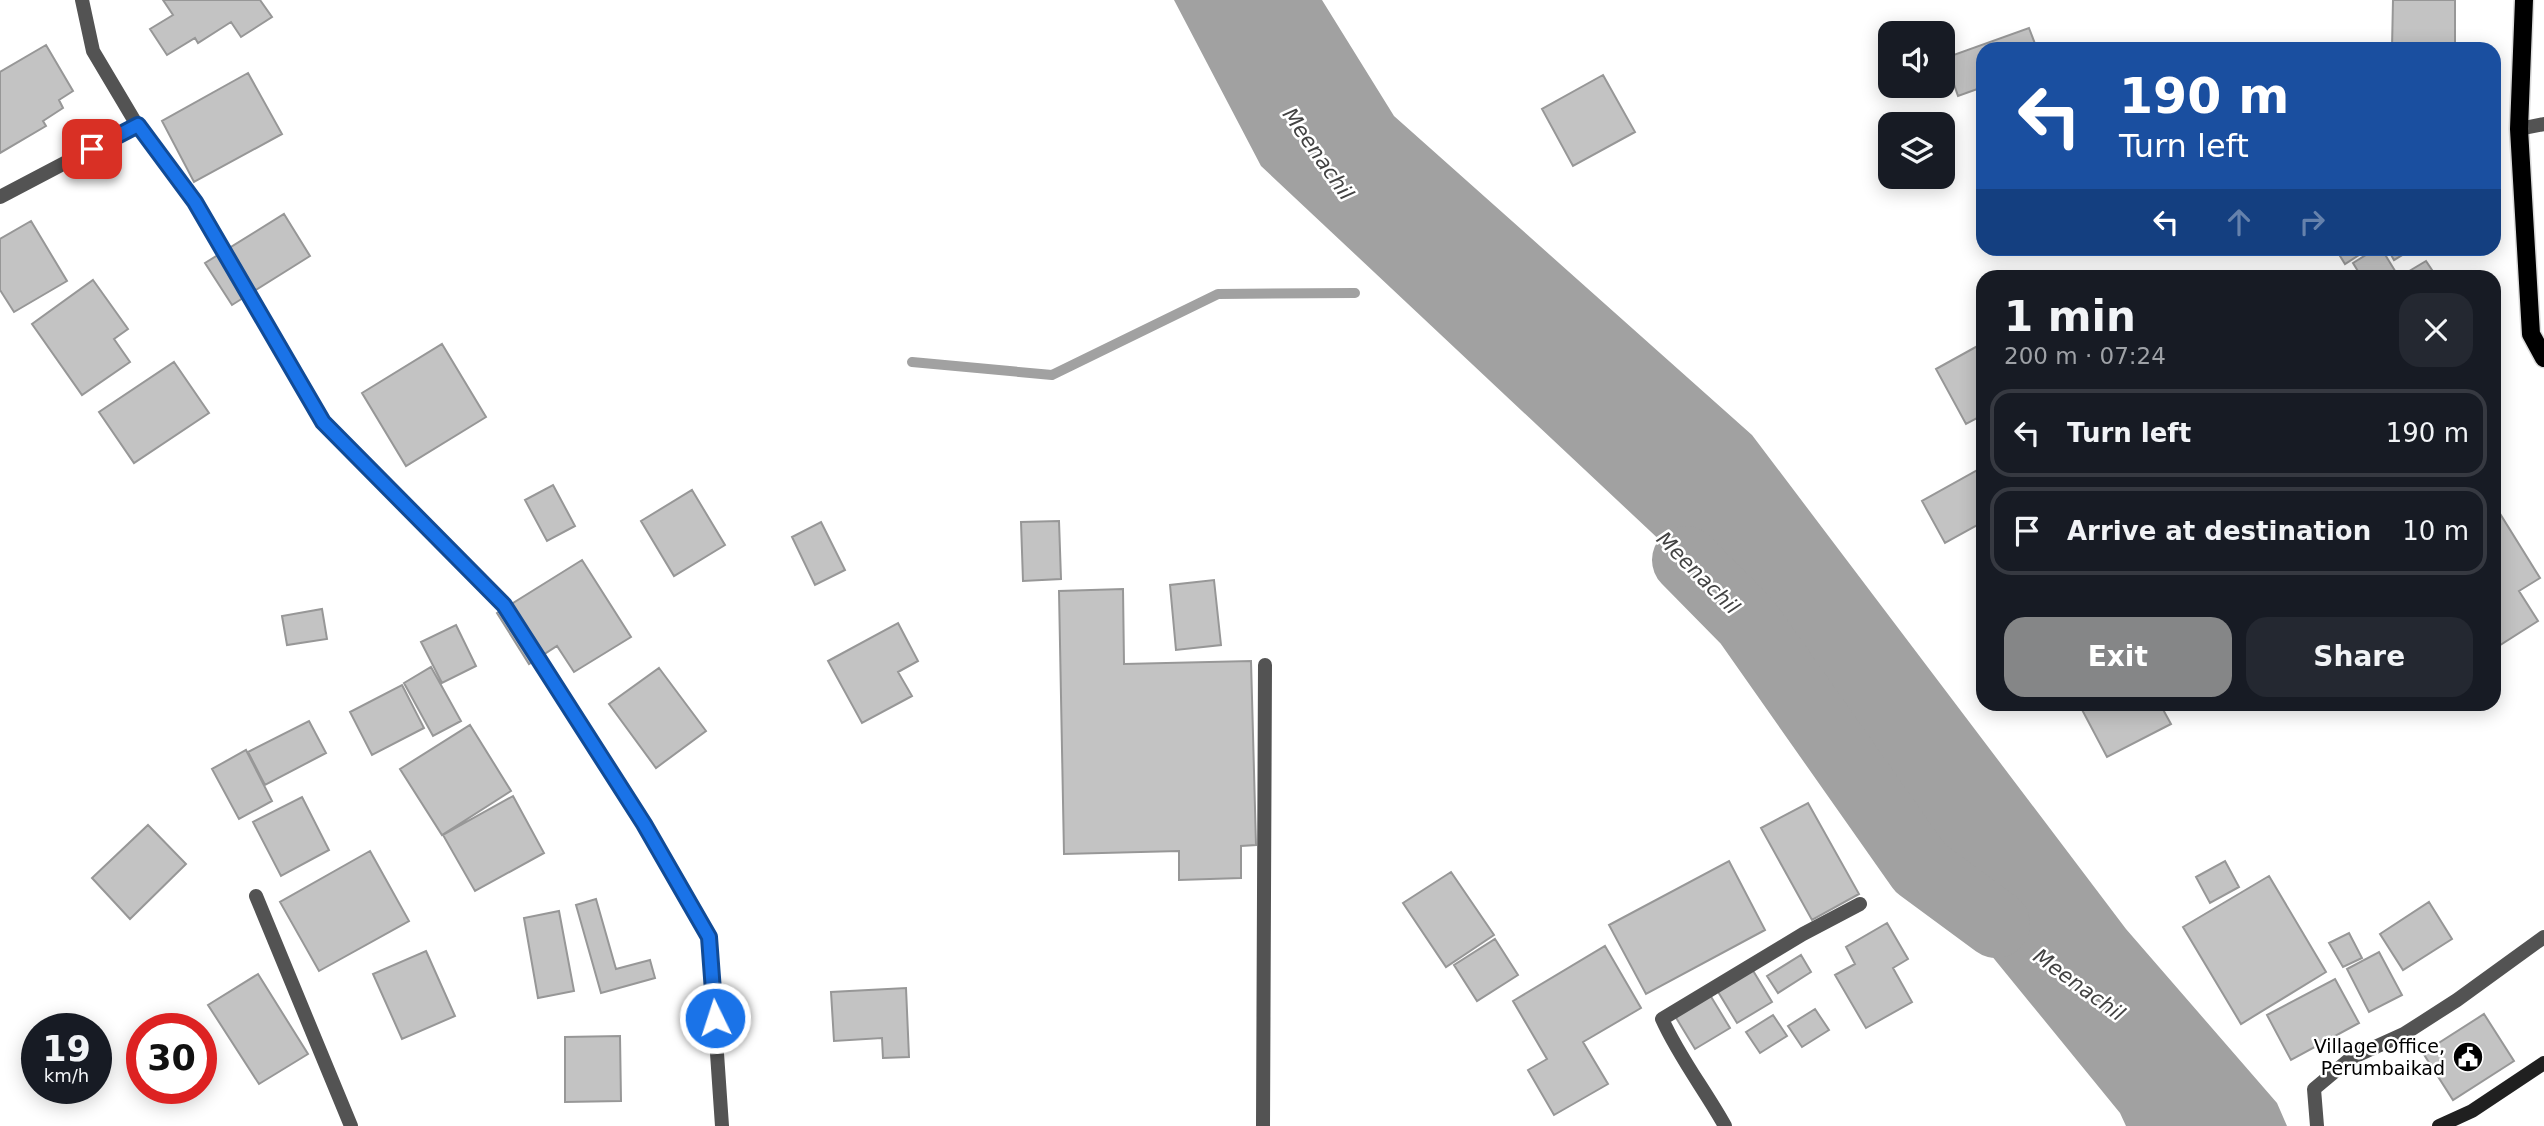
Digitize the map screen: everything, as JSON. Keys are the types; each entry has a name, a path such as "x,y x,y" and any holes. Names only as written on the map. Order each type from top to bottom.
{"main road":[{"path":"2525,0 2519,129 2531,334 2544,358"},
{"path":"2438,1126 2472,1111 2544,1063"}],"street":[{"path":"82,0 93,51 138,125 195,202 323,422 504,605 650,836 709,937 722,1126"},
{"path":"2519,129 2544,124"},
{"path":"0,197 138,125"},
{"path":"1264,1126 1265,665"},
{"path":"256,896 351,1126"},
{"path":"1725,1126 1674,1047 1662,1019 1803,934 1860,904"},
{"path":"2317,1126 2314,1089 2351,1058 2403,1034 2457,1000 2544,937"}],"water":[{"path":"1174,0 1322,0 1394,116 1752,435 2126,929 2277,1103 2287,1126 2126,1126 2120,1113 1920,868 1747,622 1261,166"}],"building":[{"path":"163,0 260,0 272,17 241,37 231,22 198,43 195,38 167,55 150,29 173,15"},
{"path":"2393,0 2455,0 2455,42 2392,42"},
{"path":"2029,28 2034,42 1990,42"},
{"path":"46,45 73,91 59,100 63,108 43,121 46,126 0,153 0,72"},
{"path":"1976,47 1976,90 1958,96 1955,87 1955,54"},
{"path":"248,73 282,134 194,182 162,121"},
{"path":"1603,75 1635,132 1573,166 1542,109"},
{"path":"284,214 310,256 232,305 205,263"},
{"path":"31,221 67,281 14,312 0,290 0,239"},
{"path":"2340,256 2358,256 2345,264"},
{"path":"2364,256 2386,256 2395,270 2357,270 2353,263"},
{"path":"2426,261 2432,270 2411,270"},
{"path":"93,280 128,329 114,339 130,362 82,395 32,324"},
{"path":"442,344 486,417 406,466 362,393"},
{"path":"1976,347 1976,419 1966,424 1936,369"},
{"path":"174,362 209,413 134,463 99,412"},
{"path":"1976,471 1976,526 1945,543 1922,501"},
{"path":"553,485 575,526 547,541 525,500"},
{"path":"692,490 725,545 674,576 641,521"},
{"path":"2501,515 2540,578 2519,591 2538,621 2501,644"},
{"path":"1059,521 1061,579 1023,581 1021,522"},
{"path":"821,522 845,570 815,585 792,537"},
{"path":"582,560 631,637 574,672 557,646 529,664 497,613"},
{"path":"1214,580 1221,645 1176,650 1170,585"},
{"path":"1123,589 1124,664 1251,661 1256,845 1241,846 1241,878 1179,880 1179,851 1064,854 1059,591"},
{"path":"322,609 327,639 287,645 282,616"},
{"path":"898,623 918,661 898,672 912,696 862,723 828,661"},
{"path":"456,625 476,666 442,683 421,642"},
{"path":"431,667 461,721 433,736 404,683"},
{"path":"659,668 706,731 656,768 609,704"},
{"path":"402,685 424,728 372,755 350,712"},
{"path":"2083,711 2164,711 2171,724 2107,757"},
{"path":"309,721 326,753 265,785 248,752"},
{"path":"470,725 511,791 442,835 400,769"},
{"path":"246,750 272,801 239,819 212,769"},
{"path":"513,796 544,853 475,891 443,835"},
{"path":"302,797 329,850 281,876 253,822"},
{"path":"1808,803 1859,894 1812,920 1761,828"},
{"path":"148,825 186,864 130,919 92,878"},
{"path":"370,851 409,921 319,971 280,902"},
{"path":"1729,861 1765,930 1646,994 1609,925"},
{"path":"2225,861 2239,887 2210,903 2196,877"},
{"path":"1451,872 1494,935 1446,967 1403,903"},
{"path":"2269,876 2326,972 2241,1024 2183,927"},
{"path":"596,899 616,969 650,960 655,978 601,993 576,905"},
{"path":"2429,902 2452,939 2403,970 2380,934"},
{"path":"559,911 574,991 538,998 524,918"},
{"path":"1887,923 1908,959 1893,968 1912,1002 1866,1028 1835,975 1855,964 1846,947"},
{"path":"2349,933 2362,958 2343,967 2329,943"},
{"path":"1495,939 1518,975 1477,1001 1454,965"},
{"path":"1605,946 1641,1008 1583,1042 1608,1084 1554,1115 1528,1070 1547,1059 1513,1001"},
{"path":"426,951 455,1016 402,1039 373,974"},
{"path":"2379,952 2402,995 2369,1012 2347,969"},
{"path":"1801,955 1811,972 1778,993 1767,976"},
{"path":"1752,969 1772,1002 1737,1023 1717,990"},
{"path":"258,974 308,1054 259,1084 217,1019 217,1013 213,1013 208,1005"},
{"path":"2335,979 2359,1023 2291,1060 2267,1015"},
{"path":"906,988 909,1057 883,1058 882,1038 834,1041 831,992"},
{"path":"1710,995 1730,1028 1695,1049 1675,1016"},
{"path":"1815,1009 1829,1030 1802,1047 1788,1026"},
{"name":"Village Office, Perumbaikad","path":"2484,1014 2514,1061 2453,1100 2423,1053"},
{"path":"1773,1015 1787,1036 1760,1053 1746,1032"},
{"path":"620,1036 621,1101 565,1102 565,1037"}],"waterway":[{"path":"912,362 1052,375 1218,294 1355,293"},
{"name":"Meenachil","path":"1686,560 1747,622 1920,868 1996,924"}],"place":[{"name":"Village Office, Perumbaikad","path":"2468,1057"}],"route":[{"path":"92,149 138,125 195,202 323,422 504,605 644,824 709,937 715,1018"}]}
